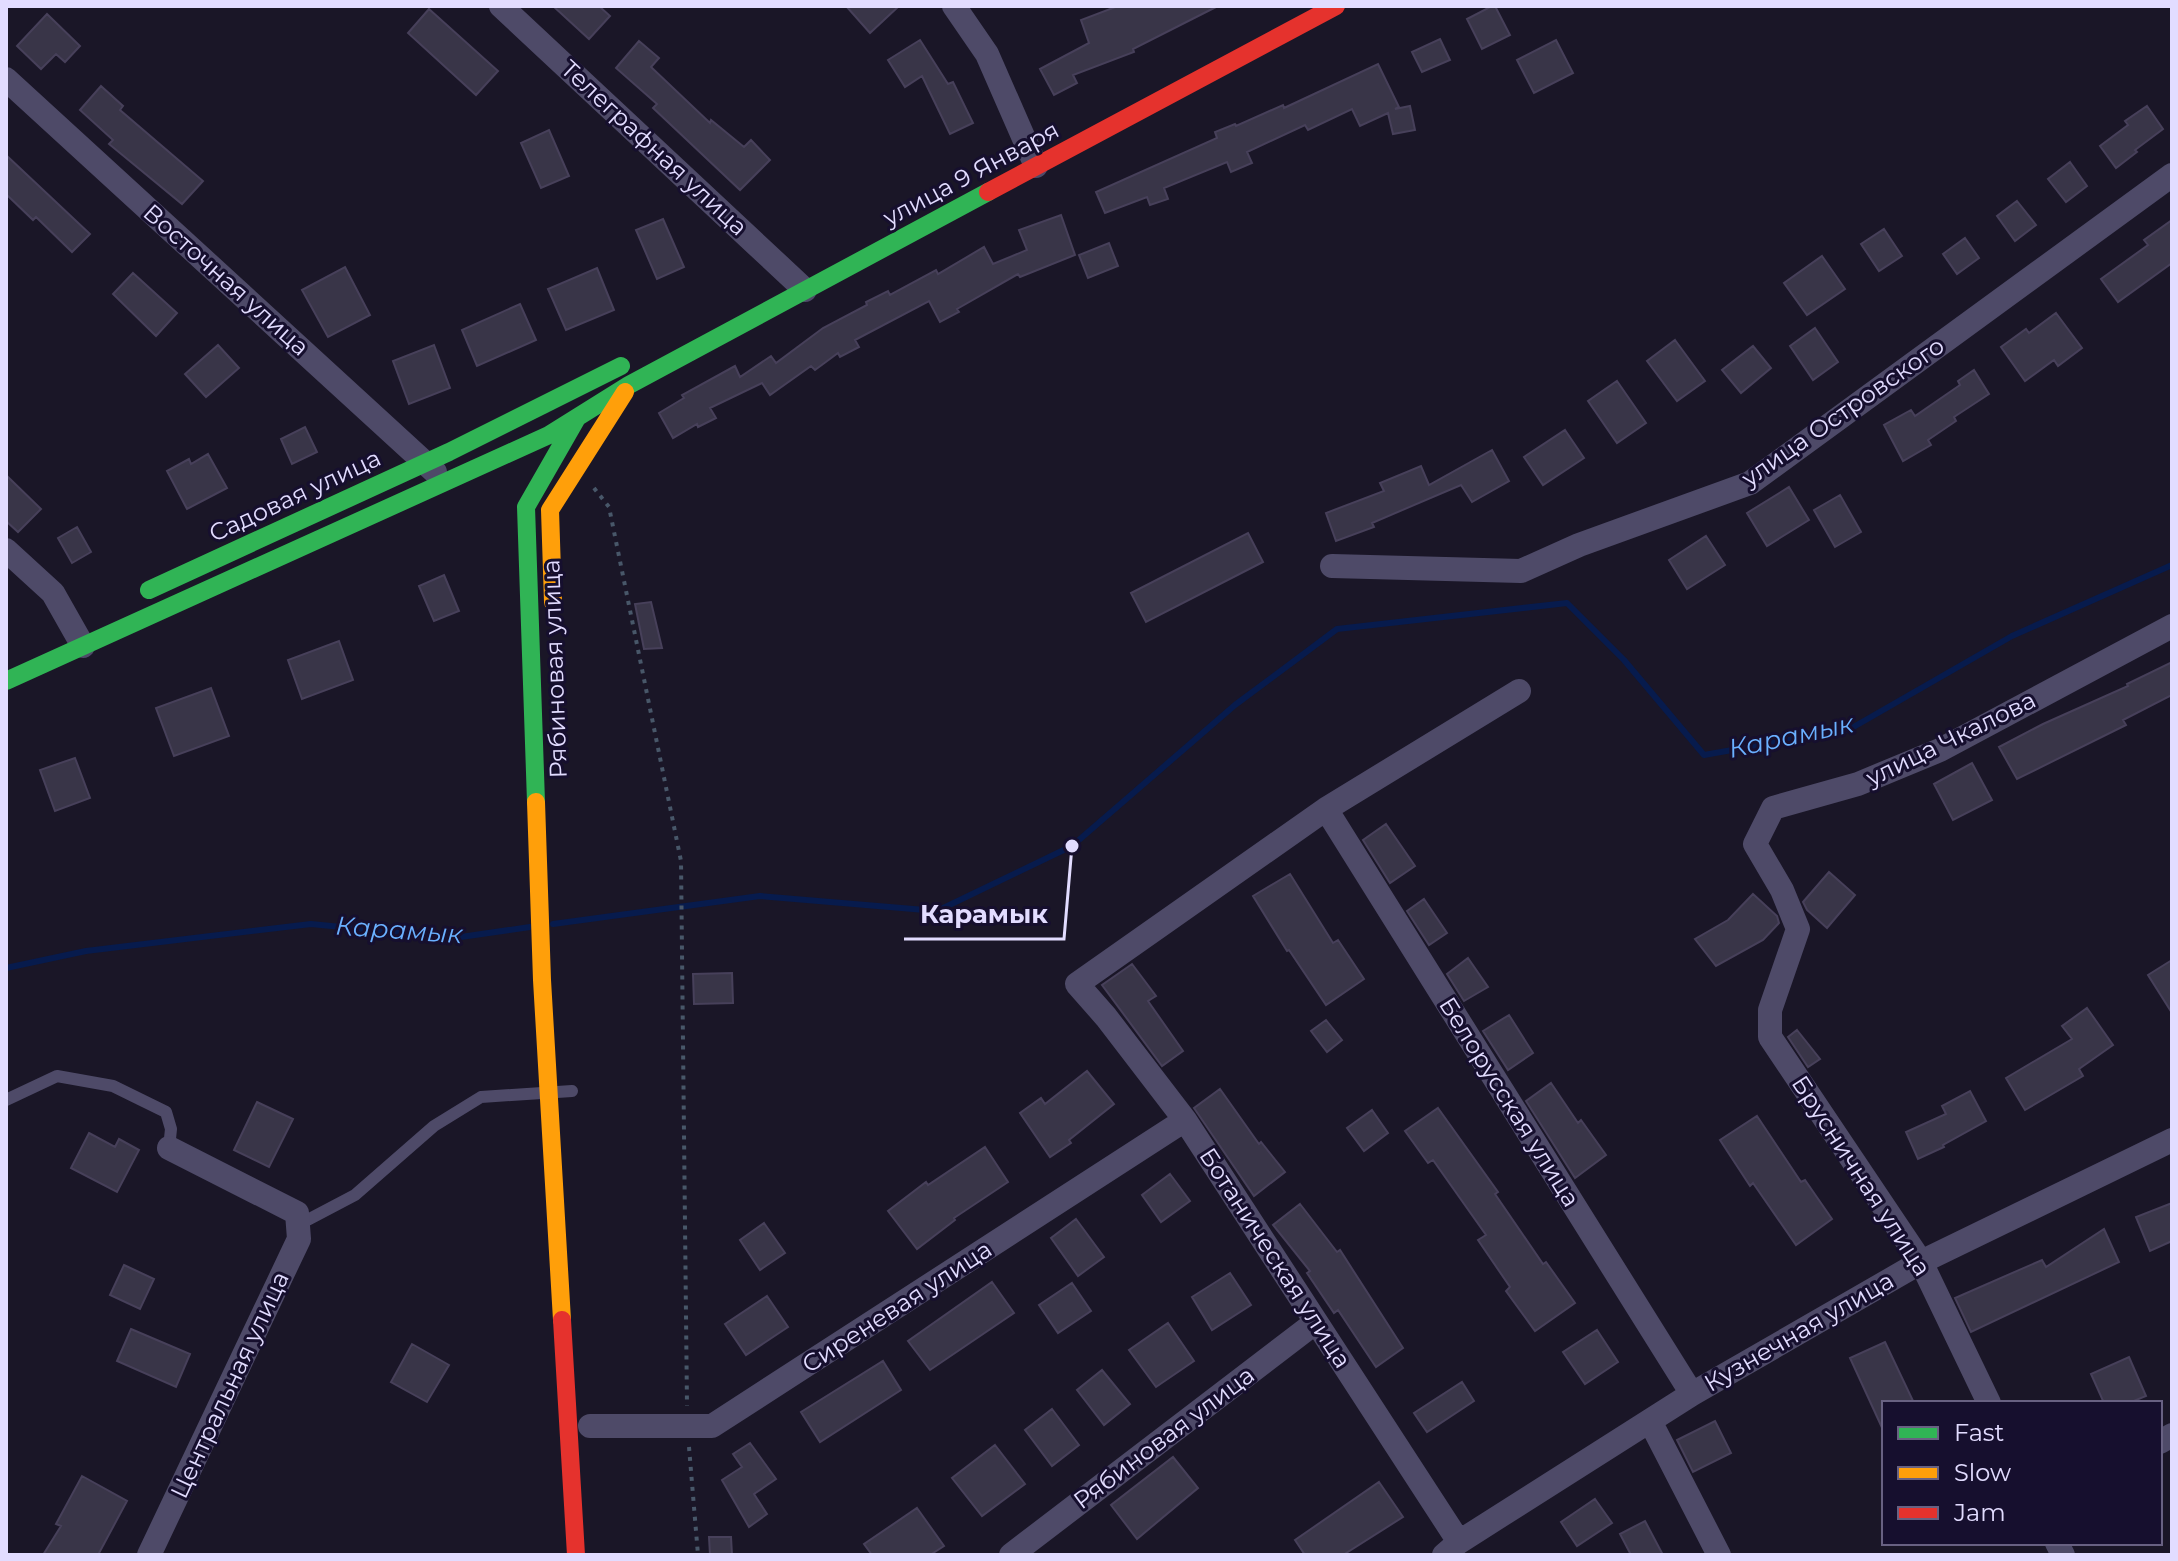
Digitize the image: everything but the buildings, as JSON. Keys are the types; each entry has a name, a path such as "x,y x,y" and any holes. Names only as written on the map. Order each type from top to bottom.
{"main road":[{"name":"улица 9 Января","path":"578,416 794,280 1030,152 1336,6"},
{"path":"576,1555 542,980 526,507 602,376 642,355"},
{"name":"Садовая улица","path":"127,600 425,463 602,376"},
{"name":"Рябиновая улица","path":"553,621 550,510 629,385"},
{"name":"Садовая улица","path":"6,681 75,631 445,481 549,435 578,416"}],"street":[{"name":"Телеграфная улица","path":"501,6 794,280"},
{"path":"954,6 987,54 1030,152"},
{"name":"Восточная улица","path":"6,79 445,481"},
{"name":"улица Островского","path":"1332,566 1521,571 1579,545 1750,483 2172,175"},
{"path":"6,550 53,593 75,631"},
{"name":"улица Чкалова","path":"1770,1037 1770,1010 1798,929 1782,890 1755,844 1773,808 1858,784 1940,750 2172,626"},
{"path":"1326,809 1519,691"},
{"name":"Ботаническая улица","path":"1326,809 1077,984 1185,1120 1316,1322 1451,1548"},
{"name":"Белорусская улица","path":"1326,809 1692,1394"},
{"name":"Брусничная улица","path":"1770,1037 1921,1262 1988,1401"},
{"name":"Сиреневая улица","path":"590,1425 712,1426 1185,1120"},
{"name":"Кузнечная улица","path":"1451,1548 1692,1394 1921,1262 2172,1140"},
{"path":"169,1148 298,1219"},
{"name":"Центральная улица","path":"149,1555 299,1239 298,1219"},
{"name":"Рябиновая улица","path":"1011,1555 1316,1322"},
{"path":"1650,1421 1719,1555"}],"lane":[{"path":"6,1100 57,1076 113,1086 166,1112 171,1129 169,1148"},
{"path":"298,1219 355,1195 434,1126 481,1097 572,1092"}],"path":[{"path":"577,468 609,507 681,861 687,1426 698,1555"}],"waterway":[{"name":"Карамык","path":"553,924 760,896 937,911 1072,846 1235,705 1337,629 1567,603 1624,660 1704,755 1850,729 2012,636 2172,565"},
{"name":"Карамык","path":"6,968 86,951 311,924 454,938 530,927"}],"traffic: fast":[{"path":"6,681 549,435 629,385 988,192"},
{"path":"149,590 449,452 621,366"},
{"path":"536,802 526,507 577,418"}],"traffic: slow":[{"path":"553,602 550,510 625,392"},
{"path":"536,802 542,980 562,1320"}],"traffic: jam":[{"path":"988,192 1336,6"},
{"path":"562,1320 576,1555"}],"place":[{"name":"Карамык","path":"1072,846"}]}
